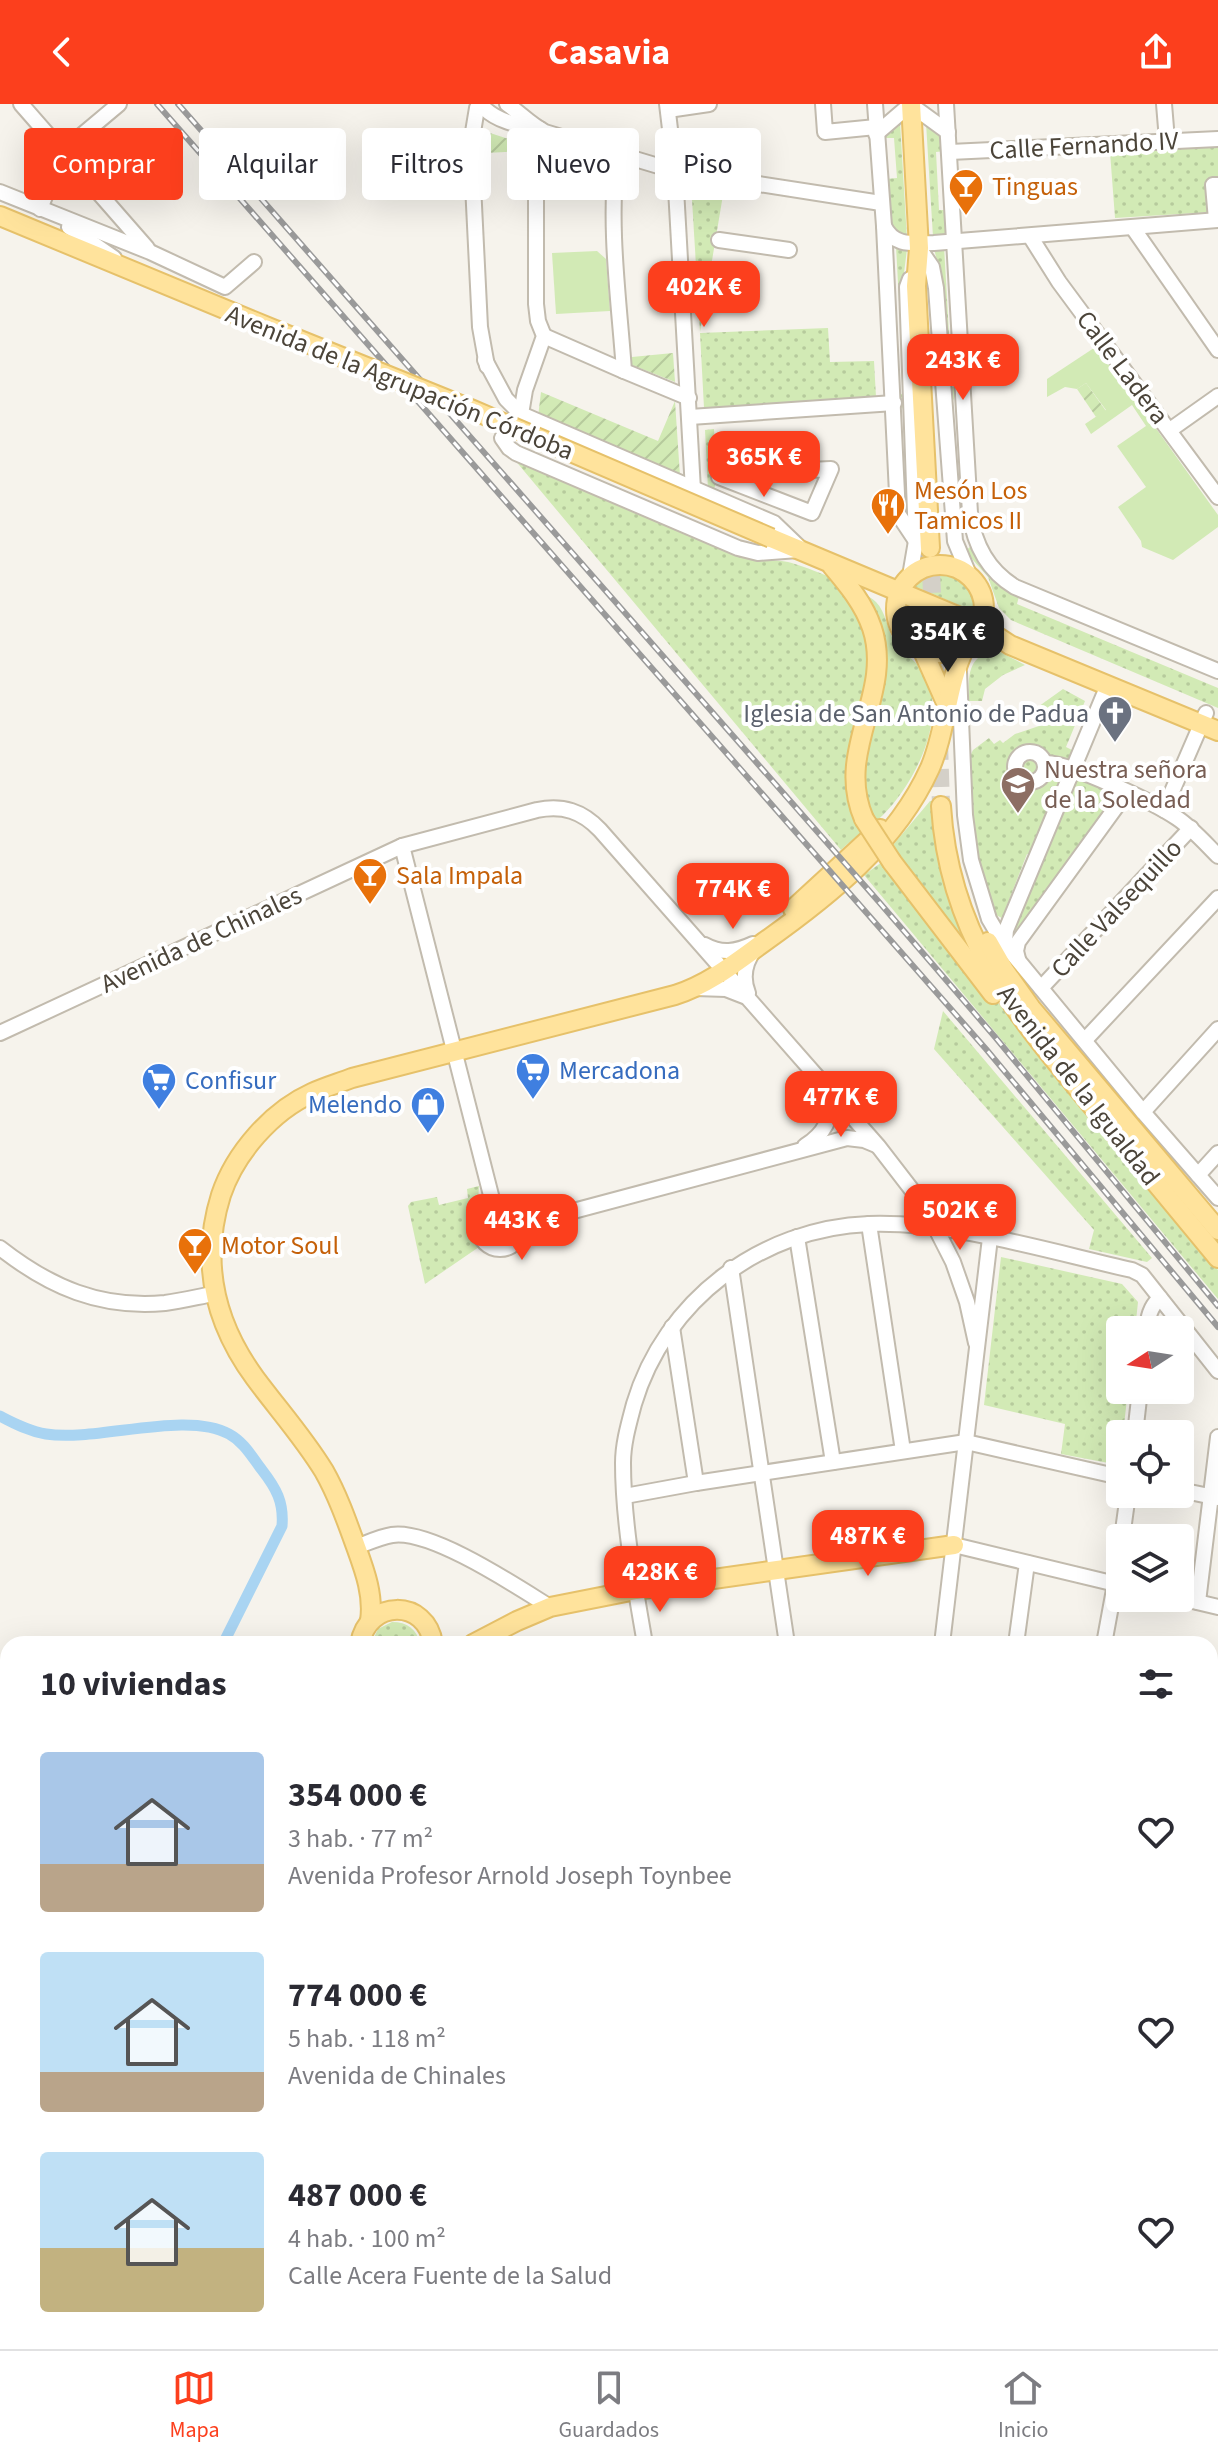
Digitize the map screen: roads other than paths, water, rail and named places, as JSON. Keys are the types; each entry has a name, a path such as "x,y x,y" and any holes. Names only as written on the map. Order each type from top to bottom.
{"main road":[{"path":"911,104 919,246 926,275 929,546"},
{"name":"Avenida de la Agrupación Córdoba","path":"0,216 473,410 898,592 981,626 1014,633 1211,722"},
{"path":"830,564 864,609 877,650 876,680 856,758 857,800 864,819 892,862 980,977 1028,1036 1054,1061"},
{"path":"370,1621 372,1607 366,1577 341,1506 325,1472 253,1377 233,1344 213,1294 211,1246 215,1215 224,1186 239,1158 263,1129 310,1093 352,1078 653,1002 695,988 725,970 756,946 822,880 909,804 934,758 958,665 966,646 981,626 983,600 970,577 960,569 934,565 910,576 898,592 895,605 896,619 902,632 923,651 945,654 966,646"},
{"name":"Avenida de la Agrupación Córdoba","path":"981,626 1010,645 1211,722"},
{"path":"923,651 947,705"},
{"name":"Avenida de la Igualdad","path":"1218,1230 1031,1008 996,956 966,885 947,805 950,870 973,938 1002,991 1054,1061 1218,1258"},
{"path":"488,1636 550,1607 636,1590 954,1545"},
{"path":"366,1577 382,1598 396,1609"},
{"path":"361,1636 378,1614 396,1609 419,1617 430,1636"}],"street":[{"path":"21,104 42,128"},
{"path":"90,128 119,104"},
{"path":"507,104 536,128"},
{"path":"670,128 668,107 709,104"},
{"path":"823,104 825,132 876,130 911,104 948,132"},
{"path":"875,104 898,514 929,546"},
{"path":"946,104 972,527 976,542 986,561 1002,578 1023,591 1218,671"},
{"path":"1164,104 1167,140"},
{"path":"485,360 480,327 471,144 481,106 489,113 520,126 536,128"},
{"name":"Calle Fernando IV","path":"950,152 1218,139"},
{"path":"761,184 881,203"},
{"path":"884,223 889,235 897,241 919,246 1217,220 1213,185 1218,185"},
{"path":"0,192 150,252 225,287 254,262"},
{"path":"44,211 47,200"},
{"path":"105,200 150,252"},
{"path":"521,414 525,390 544,336 536,304 536,200"},
{"path":"615,200 624,371"},
{"path":"677,200 693,490"},
{"path":"44,211 111,255 119,265"},
{"path":"1133,228 1218,350"},
{"name":"Calle Ladera","path":"1030,236 1059,282 1218,497"},
{"path":"719,240 789,250"},
{"path":"910,576 929,546 913,437 907,287 919,246"},
{"path":"919,246 932,267 936,288 955,541 970,577"},
{"path":"544,336 689,398"},
{"name":"Avenida de la Agrupación Córdoba","path":"485,360 498,414"},
{"name":"Avenida de la Agrupación Córdoba","path":"485,360 506,399 521,414 774,523 802,552"},
{"path":"947,438 950,420 964,388"},
{"path":"1170,430 1218,396"},
{"path":"894,403 913,437"},
{"path":"690,417 894,403"},
{"name":"Avenida de la Agrupación Córdoba","path":"502,438 516,453 738,548 758,553 802,552"},
{"path":"785,443 787,471 831,469 812,513 719,477 717,446 785,443"},
{"name":"Avenida de la Igualdad","path":"958,665 968,845 989,919 1021,964 1218,1198"},
{"path":"1010,950 1005,941 1006,930 1108,685"},
{"path":"1164,810 1211,722"},
{"path":"1045,763 1072,769 1164,810 1191,828 1218,856"},
{"path":"1021,964 1016,951 1018,942 1127,792"},
{"name":"Avenida de Chinales","path":"0,1033 402,846 537,810 554,808 572,811 586,816 600,830 725,970 878,1146 925,1207 953,1262 967,1302 976,1343"},
{"name":"Calle Valsequillo","path":"1041,988 1191,828"},
{"path":"402,846 494,1207"},
{"path":"1085,1040 1218,898"},
{"path":"697,940 716,951 728,952 756,946"},
{"path":"751,1001 746,991 745,974 756,946"},
{"path":"695,988 726,989 751,1001"},
{"path":"1143,1112 1218,1029"},
{"path":"798,1150 824,1130 833,1096"},
{"name":"Avenida de la Igualdad","path":"1143,1112 1156,1156"},
{"path":"521,1225 847,1138 878,1146"},
{"path":"1198,1175 1218,1153"},
{"path":"494,1207 508,1208 519,1218 521,1225 519,1239 501,1250 487,1246 478,1228 483,1215 494,1207"},
{"path":"869,1224 903,1451"},
{"path":"644,1636 623,1462 627,1428 639,1386 672,1327 706,1290 731,1268 765,1250 829,1228 869,1224 937,1229 990,1238 1132,1270 1142,1275 1218,1371"},
{"path":"797,1237 833,1462"},
{"path":"943,1636 990,1238"},
{"path":"0,1248 27,1269 68,1291 95,1299 164,1303 213,1294"},
{"path":"731,1268 786,1636"},
{"path":"1149,1316 1160,1298"},
{"path":"672,1327 696,1483"},
{"path":"1198,1602 1214,1498 1218,1437"},
{"path":"625,1496 966,1442 1106,1474"},
{"path":"1194,1493 1214,1498"},
{"path":"356,1547 391,1535 424,1540 476,1562 550,1607"},
{"path":"954,1545 1106,1581"},
{"path":"1017,1636 1027,1563"},
{"path":"1194,1601 1218,1607"},
{"path":"1106,1636 1111,1612"}],"waterway":[{"path":"0,1416 46,1434 90,1434 189,1425 211,1427 229,1434 243,1445 275,1489 282,1510 282,1526 227,1636"}],"tunnel":[{"path":"930,548 936,681"},
{"path":"939,742 941,806"}],"railway":[{"path":"157,104 986,1049 1218,1327"},
{"path":"178,104 879,902 1218,1306"}],"place":[{"name":"Tinguas","path":"966,217"},
{"name":"Mesón Los Tamicos II","path":"888,536"},
{"name":"Iglesia de San Antonio de Padua","path":"1115,744"},
{"name":"Nuestra señora de la Soledad","path":"1018,815"},
{"name":"Sala Impala","path":"370,906"},
{"name":"Mercadona","path":"533,1101"},
{"name":"Confisur","path":"159,1111"},
{"name":"Melendo","path":"428,1135"},
{"name":"Motor Soul","path":"195,1276"}]}
